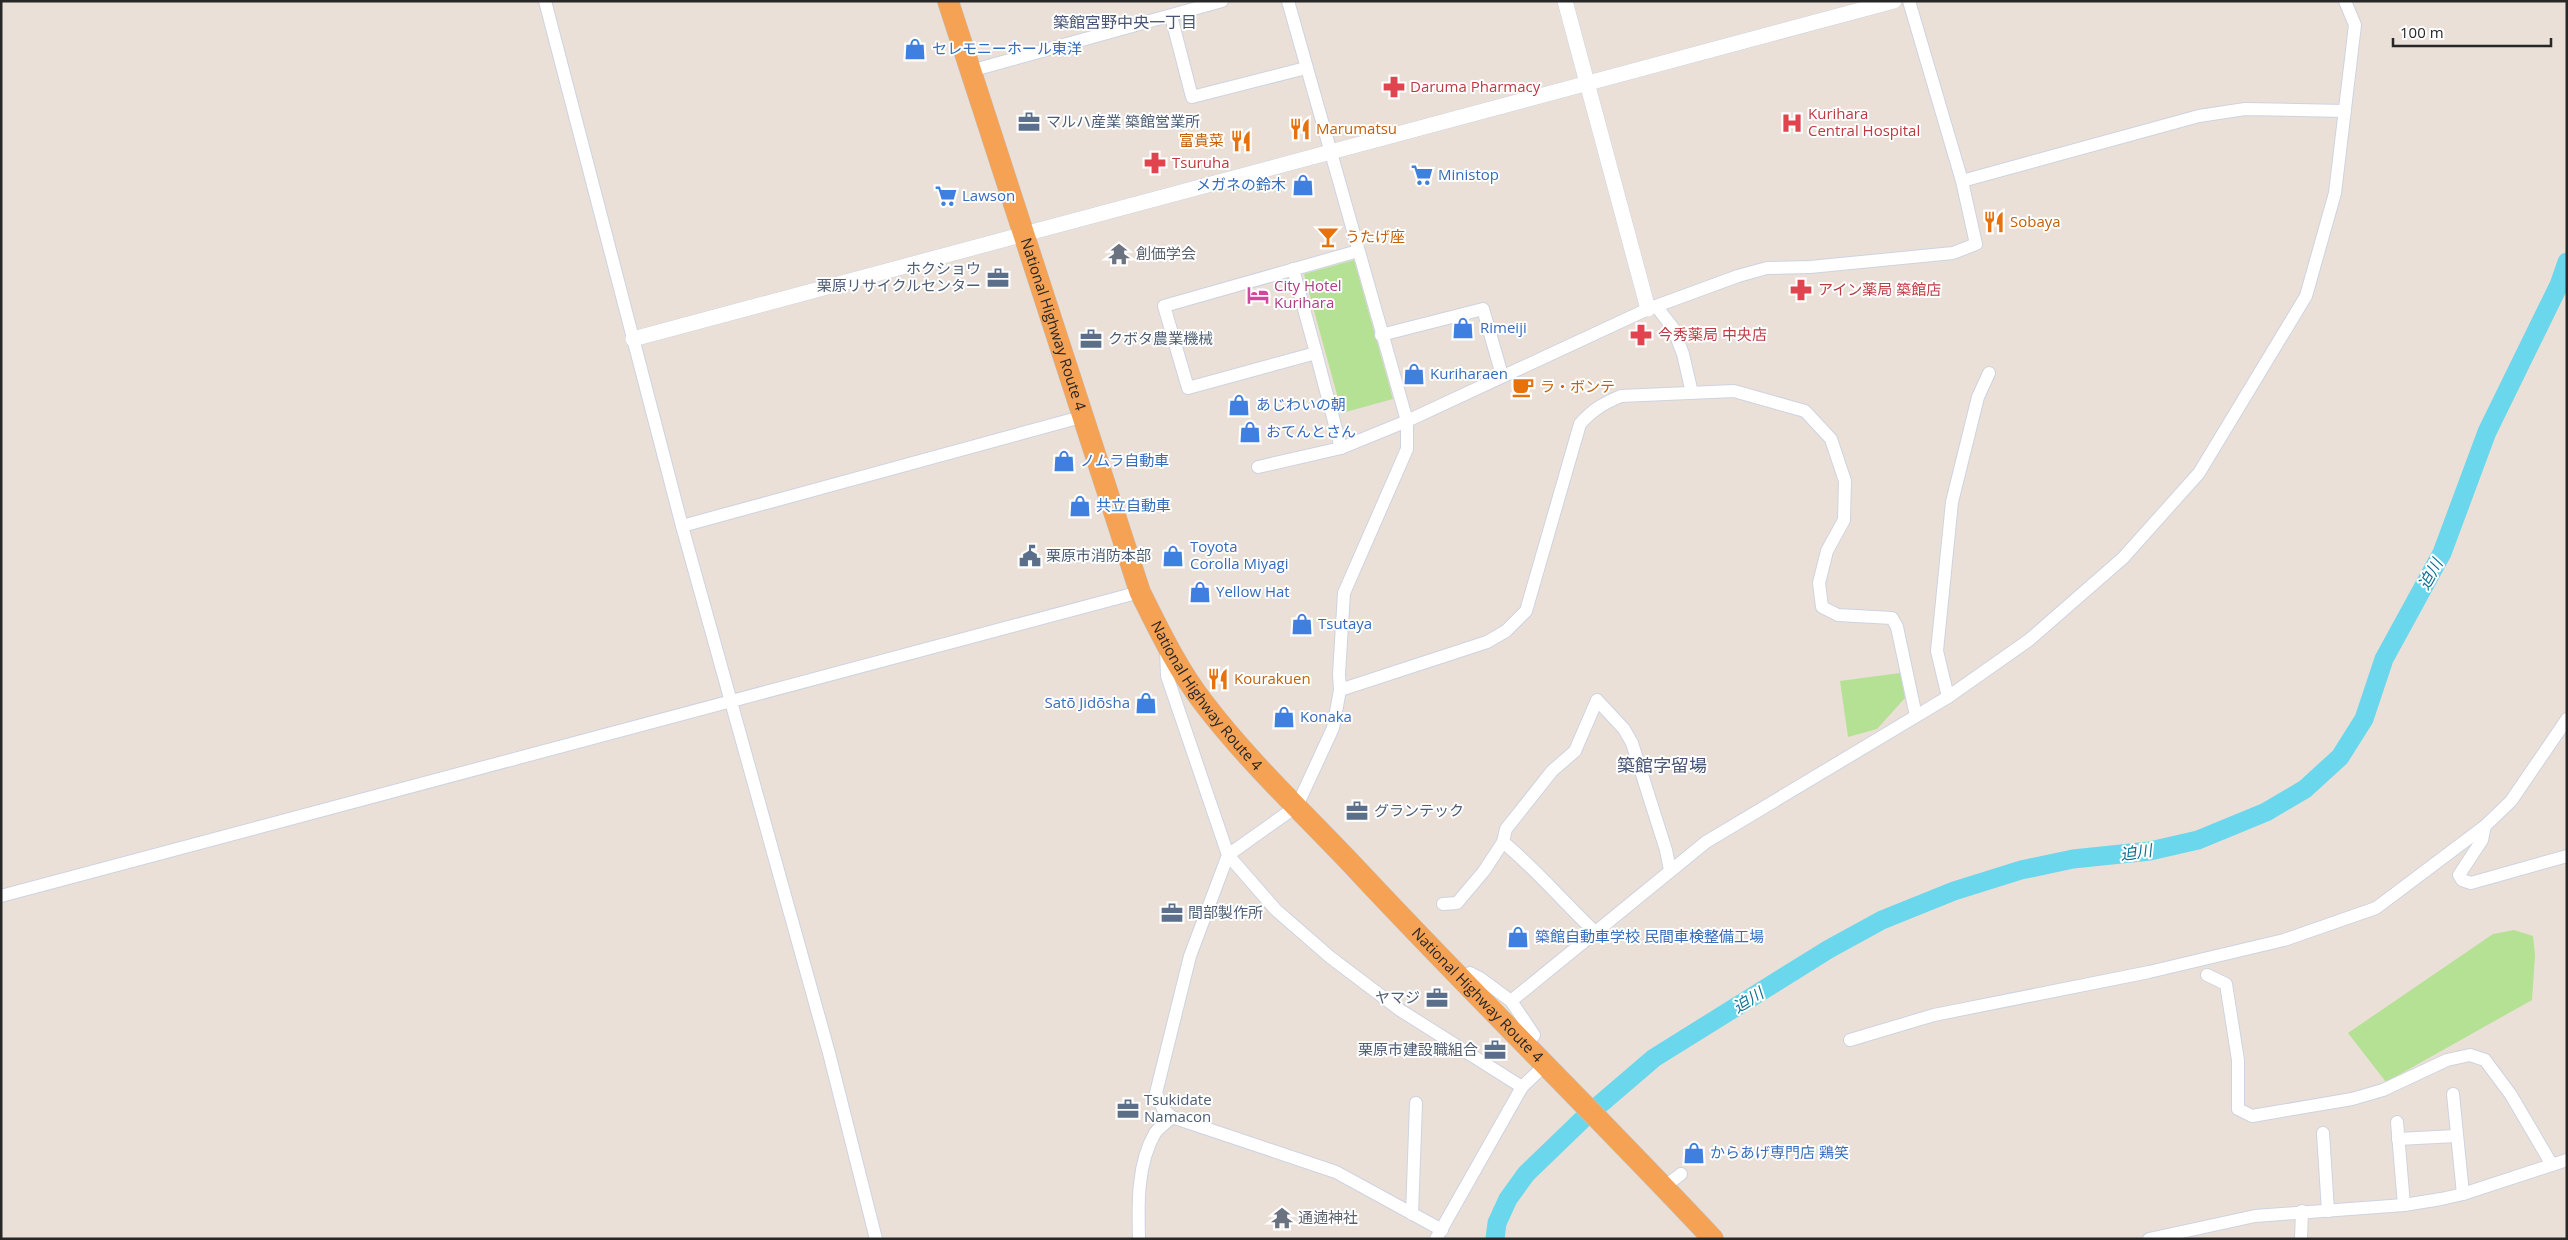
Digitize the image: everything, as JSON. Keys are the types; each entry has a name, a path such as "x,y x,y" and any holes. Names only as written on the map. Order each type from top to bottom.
{"highway":[{"name":"National Highway Route 4","path":"948,1 1081,417 1140,592 1166,646 1203,703 1297,806 1462,981 1639,1160 1713,1239"}],"street":[{"path":"545,1 682,526 733,702 831,1063 876,1239"},
{"path":"970,70 1222,1"},
{"path":"1288,1 1381,335 1407,420 1407,449 1344,593 1339,674 1340,690 1333,728 1297,806 1228,855 1190,956 1156,1093 1163,1109 1172,1117 1336,1172 1412,1214 1439,1234 1522,1087 1549,1069"},
{"path":"1566,1 1587,85 1652,308 1673,328 1683,354 1692,393"},
{"path":"633,339 1024,236 1894,1"},
{"path":"1258,467 1342,448 1652,308 1738,276 1767,268 1953,253 1976,244 1962,181 1909,1"},
{"path":"1511,1001 1706,842 1948,697 2029,640 2123,558 2198,473 2306,296 2335,193 2355,25 2345,1"},
{"path":"1171,16 1192,97 1306,68"},
{"path":"1962,181 2199,116 2245,109 2345,111"},
{"path":"1316,353 1188,388 1164,306 1358,251"},
{"path":"1293,269 1342,448"},
{"path":"1381,335 1483,309 1502,375"},
{"path":"1948,697 1937,650 1952,502 1976,405 1989,373"},
{"path":"1340,690 1487,642 1506,631 1526,611 1580,424 1590,413 1604,403 1621,396 1734,391 1805,411 1831,439 1845,481 1844,520 1827,551 1819,583 1822,607 1838,615 1892,618 1897,627 1916,716"},
{"path":"682,526 1081,417"},
{"path":"1,896 1140,592"},
{"path":"1166,646 1167,676 1228,855 1276,910 1330,956 1400,1010 1522,1087"},
{"path":"1443,904 1457,904 1503,842 1506,830 1552,771 1575,751 1597,700 1624,729 1632,743 1666,850 1670,870"},
{"path":"1850,1040 1934,1016 2149,972 2284,940 2332,925 2376,908 2485,826 2511,801 2567,719"},
{"path":"2485,826 2482,840 2459,874 2462,880 2471,883 2567,856"},
{"path":"1503,842 1532,867 1552,891 1596,933"},
{"path":"1462,981 1470,973 1475,975 1511,1001 1534,1034 1526,1045"},
{"path":"2207,975 2226,984 2238,1060 2238,1109 2252,1116 2352,1098 2383,1090 2446,1060 2470,1055 2485,1060 2511,1095 2552,1165"},
{"path":"2453,1094 2463,1194"},
{"path":"1412,1214 1416,1103"},
{"path":"1139,1239 1138,1209 1143,1166 1156,1132 1172,1117"},
{"path":"2397,1122 2404,1205"},
{"path":"2323,1133 2328,1211"},
{"path":"2398,1139 2456,1136"},
{"path":"2149,1239 2255,1216 2404,1205 2463,1194 2567,1160"},
{"path":"1664,1187 1681,1174"},
{"path":"2301,1239 2302,1212"}],"green space":[{"path":"1354,260 1393,399 1342,413 1304,274"},
{"path":"1900,673 1905,698 1877,729 1848,737 1840,681"},
{"path":"2514,930 2533,936 2535,955 2532,1000 2386,1082 2348,1033 2493,934"}],"waterway":[{"name":"迫川","path":"1495,1239 1497,1223 1508,1199 1526,1174 1584,1118 1654,1058 1829,949 1882,920 1954,891 2021,870 2073,859 2150,851 2198,840 2266,812 2305,789 2340,757 2364,719 2384,659 2442,553 2487,432 2559,285 2567,262"}],"place":[{"name":"セレモニーホール東洋","path":"915,49"},
{"name":"Daruma Pharmacy","path":"1394,87"},
{"name":"マルハ産業 築館営業所","path":"1029,122"},
{"name":"Kurihara Central Hospital","path":"1792,123"},
{"name":"Marumatsu","path":"1300,129"},
{"name":"富貴菜","path":"1241,141"},
{"name":"Tsuruha","path":"1155,163"},
{"name":"Ministop","path":"1422,175"},
{"name":"メガネの鈴木","path":"1303,185"},
{"name":"Lawson","path":"946,196"},
{"name":"Sobaya","path":"1994,222"},
{"name":"うたげ座","path":"1328,237"},
{"name":"創価学会","path":"1119,254"},
{"name":"ホクショウ 栗原リサイクルセンター","path":"998,278"},
{"name":"アイン薬局 築館店","path":"1801,290"},
{"name":"City Hotel Kurihara","path":"1258,295"},
{"name":"Rimeiji","path":"1463,328"},
{"name":"今秀薬局 中央店","path":"1641,335"},
{"name":"クボタ農業機械","path":"1091,339"},
{"name":"Kuriharaen","path":"1414,374"},
{"name":"ラ・ボンテ","path":"1523,387"},
{"name":"あじわいの朝","path":"1239,405"},
{"name":"おてんとさん","path":"1250,432"},
{"name":"ノムラ自動車","path":"1064,461"},
{"name":"共立自動車","path":"1080,506"},
{"name":"栗原市消防本部","path":"1030,556"},
{"name":"Toyota Corolla Miyagi","path":"1173,556"},
{"name":"Yellow Hat","path":"1200,592"},
{"name":"Tsutaya","path":"1302,624"},
{"name":"Kourakuen","path":"1218,679"},
{"name":"Satō Jidōsha","path":"1146,703"},
{"name":"Konaka","path":"1284,717"},
{"name":"グランテック","path":"1357,811"},
{"name":"間部製作所","path":"1172,913"},
{"name":"築館自動車学校 民間車検整備工場","path":"1518,937"},
{"name":"ヤマジ","path":"1437,998"},
{"name":"栗原市建設職組合","path":"1495,1050"},
{"name":"Tsukidate Namacon","path":"1128,1109"},
{"name":"からあげ専門店 鶏笑","path":"1694,1153"},
{"name":"通遖神社","path":"1282,1218"}],"district":[{"name":"築館宮野中央一丁目","path":"1125,22"},
{"name":"築館字留場","path":"1662,766"}]}
